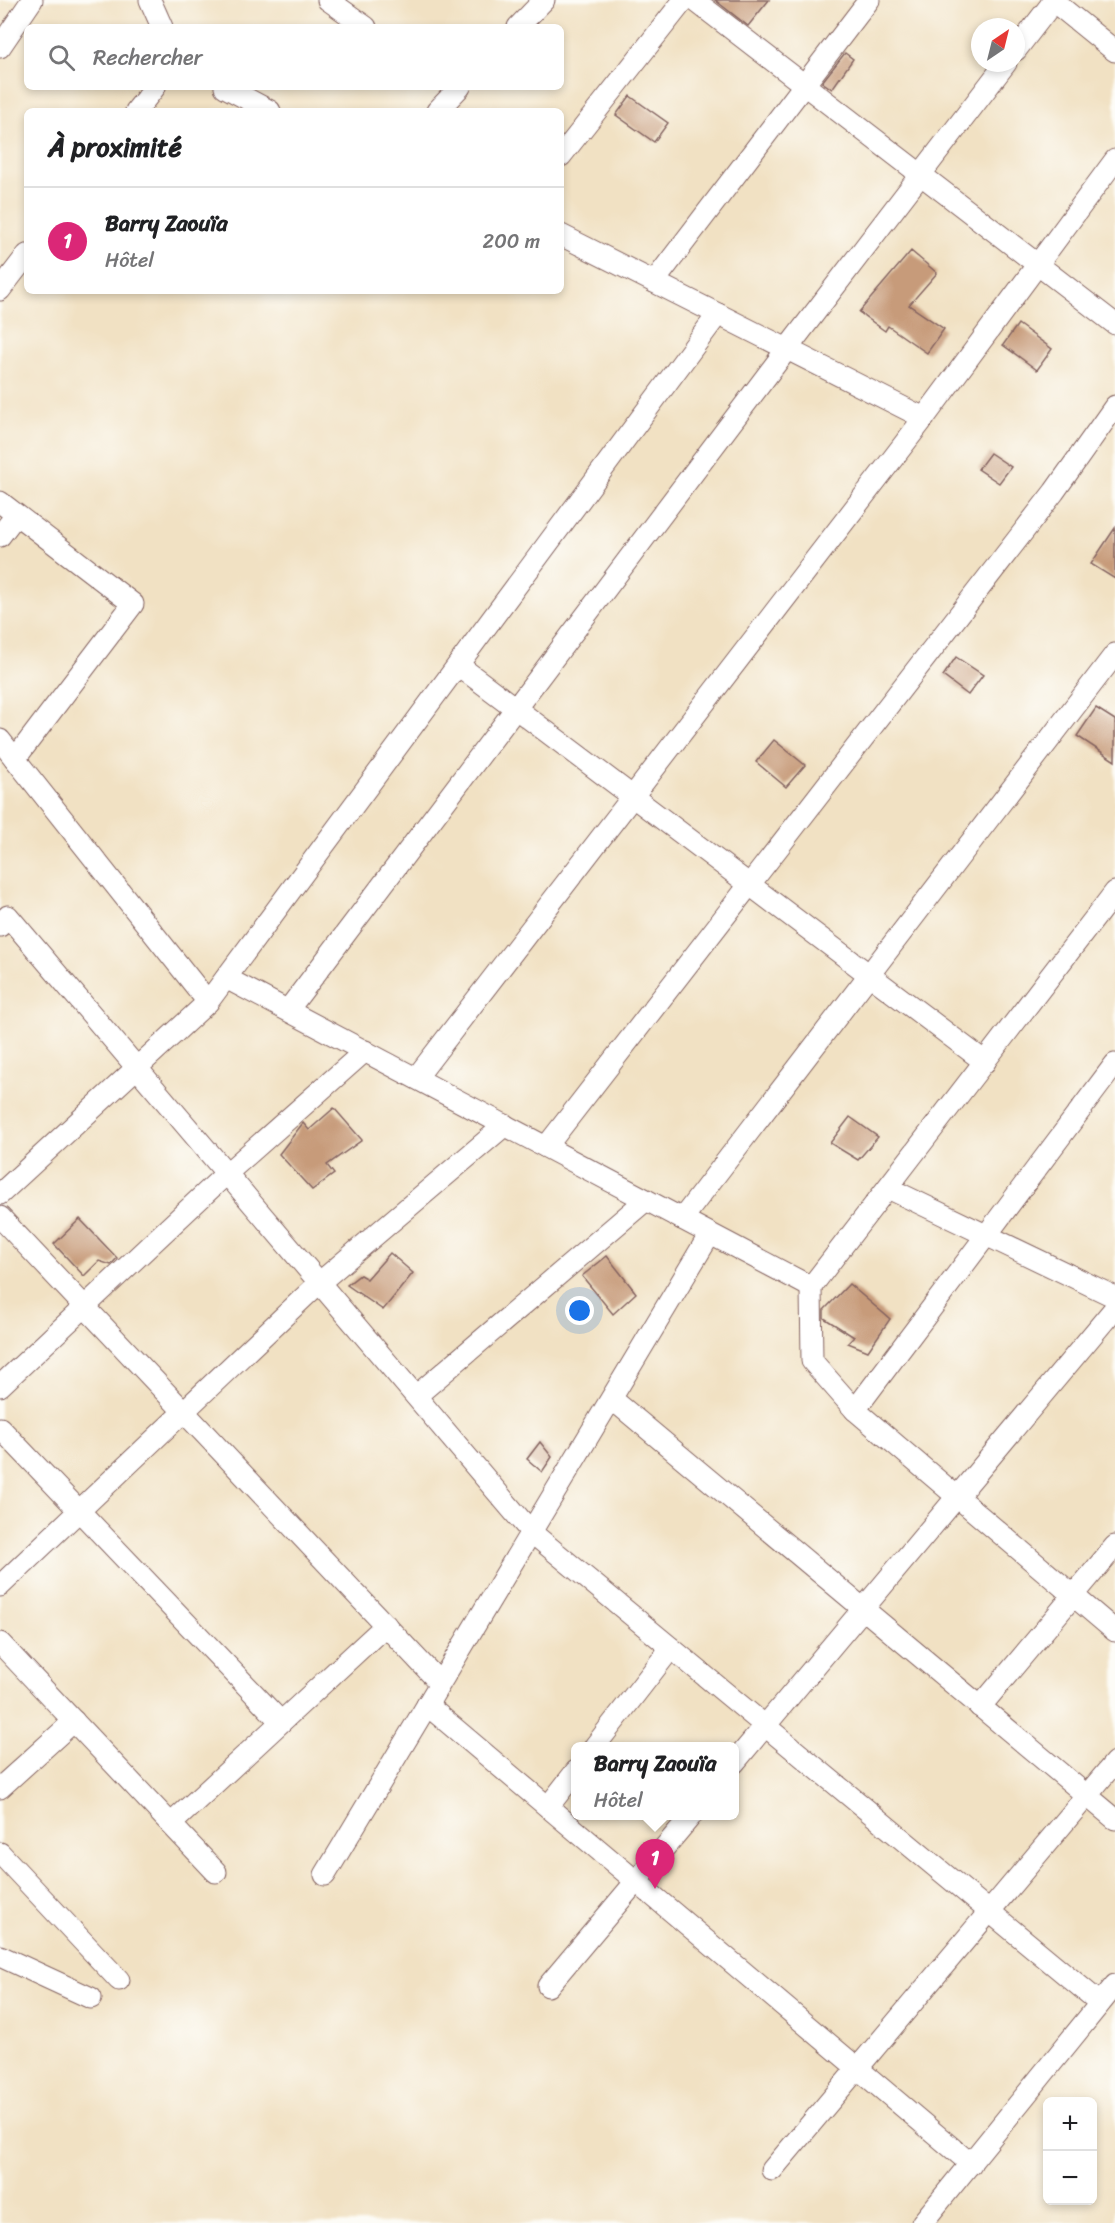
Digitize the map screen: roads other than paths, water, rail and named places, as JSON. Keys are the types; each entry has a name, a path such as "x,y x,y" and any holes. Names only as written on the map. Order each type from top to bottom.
{"street":[{"path":"0,47 32,0"},
{"path":"152,0 161,24"},
{"path":"328,0 362,24"},
{"path":"521,24 544,0"},
{"path":"564,152 684,0"},
{"path":"694,0 1115,324"},
{"path":"654,282 868,0"},
{"path":"1025,38 1053,1 1115,51"},
{"path":"288,1010 999,72"},
{"path":"138,108 153,90"},
{"path":"231,90 264,108"},
{"path":"439,108 454,90"},
{"path":"416,1078 924,418 1115,160"},
{"path":"564,237 924,418"},
{"path":"0,290 24,259"},
{"path":"0,1194 208,1002 718,314"},
{"path":"546,1147 1047,502 1115,406"},
{"path":"0,536 8,508 133,604 4,746 208,1002"},
{"path":"682,1219 1115,654"},
{"path":"458,664 985,1062"},
{"path":"1115,892 811,1287 812,1361 855,1410 1115,1631"},
{"path":"0,926 8,916 531,1532 1100,2003"},
{"path":"226,978 811,1287"},
{"path":"0,1386 226,1174 365,1051"},
{"path":"855,1410 1115,1064"},
{"path":"0,1586 319,1283 505,1125"},
{"path":"888,1188 1115,1298"},
{"path":"416,1396 646,1200"},
{"path":"0,1217 440,1683"},
{"path":"325,1875 710,1234"},
{"path":"739,1758 1115,1308"},
{"path":"612,1399 1115,1819"},
{"path":"0,1428 281,1722"},
{"path":"980,1707 1115,1546"},
{"path":"171,1824 386,1625"},
{"path":"0,1643 216,1872"},
{"path":"598,1742 671,1648"},
{"path":"427,1705 971,2164"},
{"path":"0,1788 74,1721"},
{"path":"772,2170 1115,1762"},
{"path":"548,1807 571,1777"},
{"path":"548,1986 687,1820"},
{"path":"0,1853 119,1980"},
{"path":"0,1956 91,1998"},
{"path":"922,2223 1115,1985"}],"place":[{"name":"Barry Zaouïa","path":"655,1889"}]}
